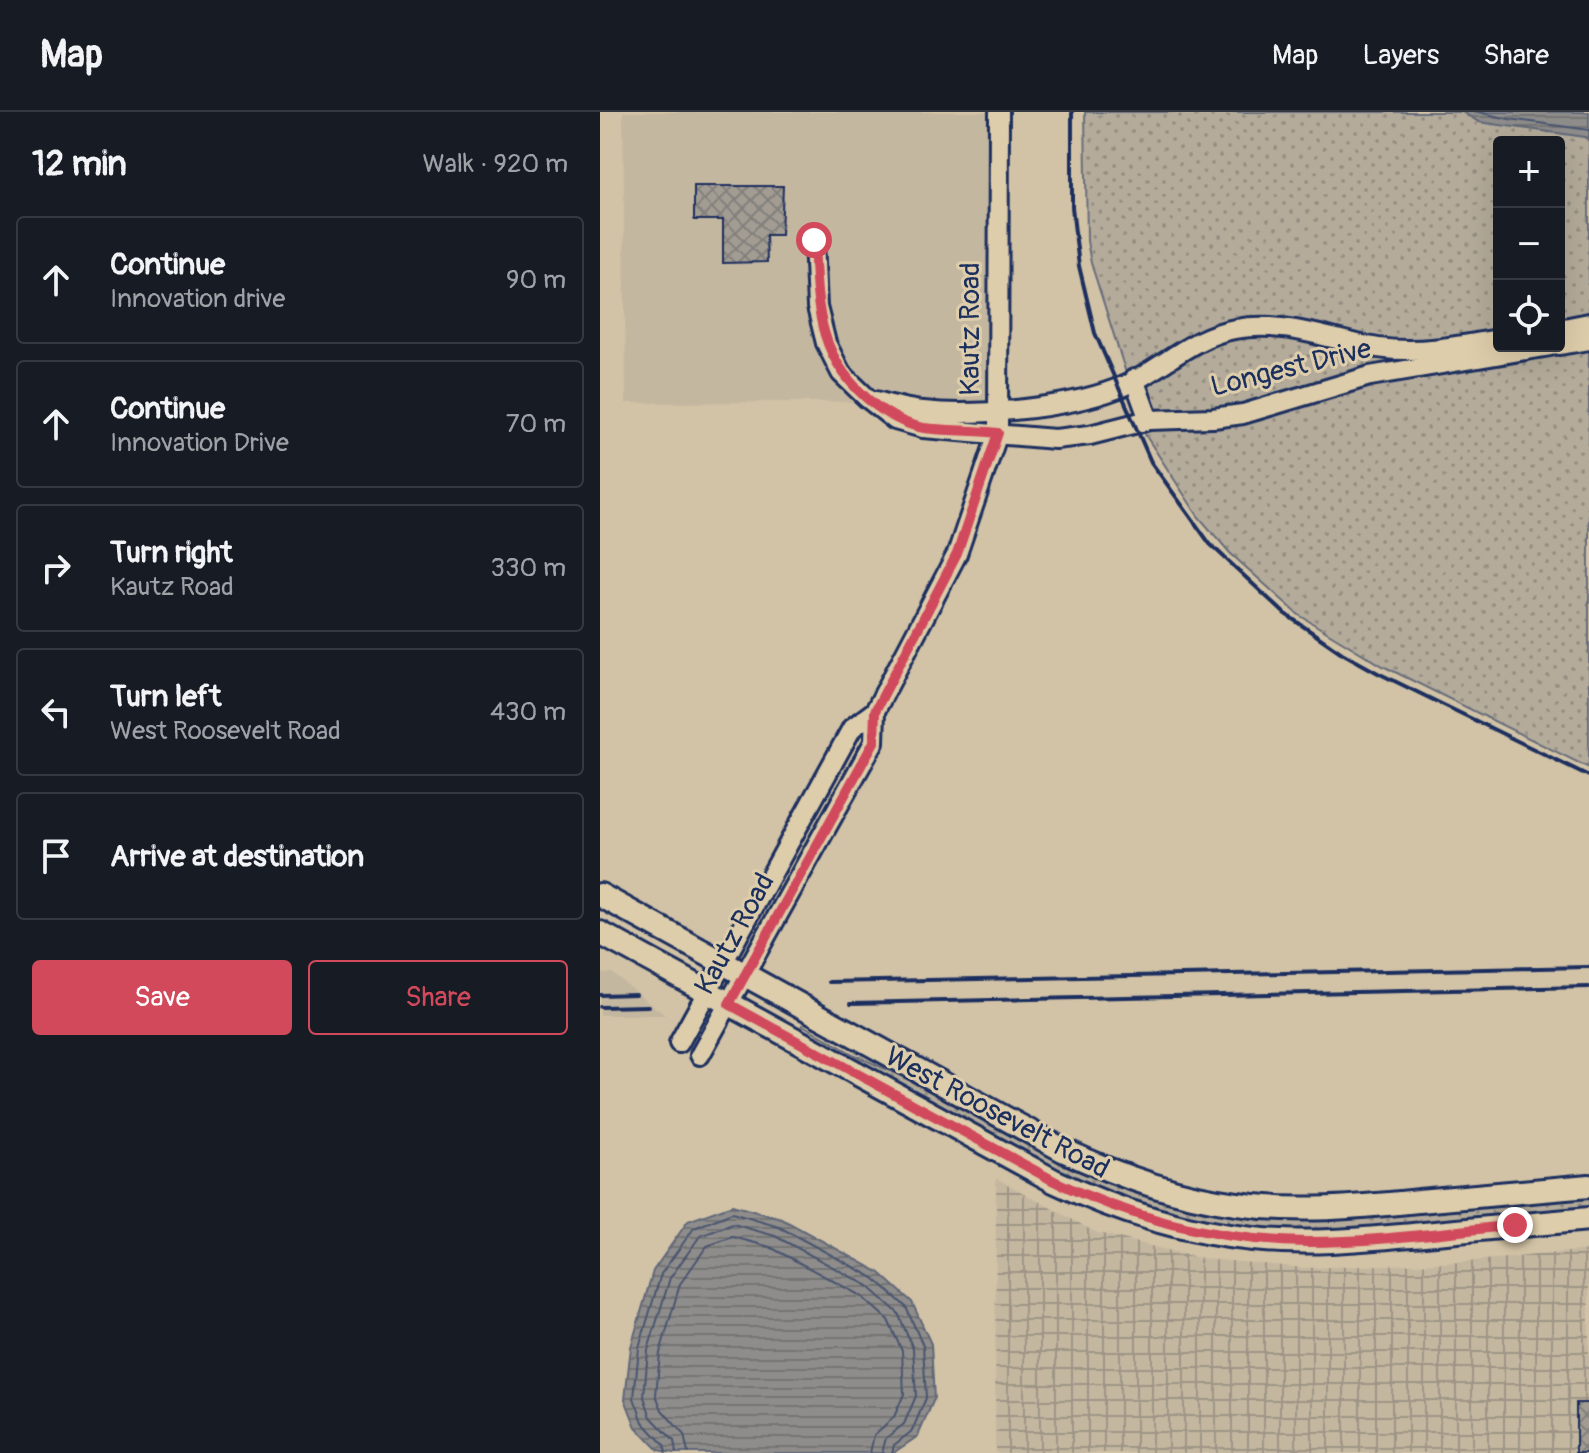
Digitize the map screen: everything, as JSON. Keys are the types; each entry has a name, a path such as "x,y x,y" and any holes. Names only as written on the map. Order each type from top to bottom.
{"main road":[{"name":"West Roosevelt Road","path":"600,895 1063,1150 1119,1174 1186,1195 1240,1205 1331,1209 1589,1186"},
{"name":"West Roosevelt Road","path":"600,933 1054,1181 1105,1204 1162,1222 1231,1236 1305,1242 1372,1239 1589,1219"}],"street":[{"name":"Kautz Road","path":"700,1055 874,742 875,711 957,554 998,433 999,112"},
{"name":"Longest Drive","path":"814,240 817,307 826,343 841,373 895,420 923,428 1055,439 1090,435 1149,420 1243,414 1370,376 1514,352"},
{"path":"1565,328 1589,323"},
{"name":"Longest Drive","path":"867,398 923,411 998,410 1044,405 1117,389 1192,343 1234,329 1269,326 1305,330 1379,348 1406,350 1493,340"},
{"path":"1565,344 1589,340"},
{"path":"1134,379 1149,420"},
{"name":"Kautz Road","path":"679,1043 852,728 875,711"}],"shaded area":[{"path":"623,112 988,112 993,401 626,403"},
{"path":"1085,112 1589,112 1589,768 1383,666 1299,615 1230,553 1198,516 1146,436 1091,263 1087,241"},
{"path":"600,973 612,973 665,1015 600,1015"},
{"path":"803,1025 853,1054 1168,1200 1589,1195 1589,1210 1304,1233 1231,1228 1157,1212 1085,1186 799,1033"},
{"path":"996,1178 1095,1232 1198,1258 1305,1268 1463,1262 1589,1250 1589,1453 995,1453"}],"water":[{"path":"1462,112 1589,112 1589,140 1479,122"},
{"path":"732,1205 782,1219 879,1272 912,1302 931,1344 934,1399 918,1436 893,1453 674,1453 658,1450 636,1427 625,1399 631,1347 653,1271 688,1221"}],"building":[{"path":"694,186 783,186 781,235 766,235 767,262 723,263 723,220 694,220"},
{"path":"1576,1403 1589,1403 1589,1453 1576,1453"}],"railway":[{"path":"1072,112 1072,207 1079,266 1095,333 1151,462 1210,544 1284,613 1342,653 1589,776"},
{"path":"829,982 1589,967"},
{"path":"851,1003 1589,987"},
{"path":"600,995 636,994"},
{"path":"600,1007 648,1006"}],"route":[{"path":"814,240 817,307 826,343 841,373 895,420 923,428 998,433 957,554 875,711 874,742 729,1004 1054,1181 1094,1200 1162,1222 1231,1236 1305,1242 1515,1225"}]}
